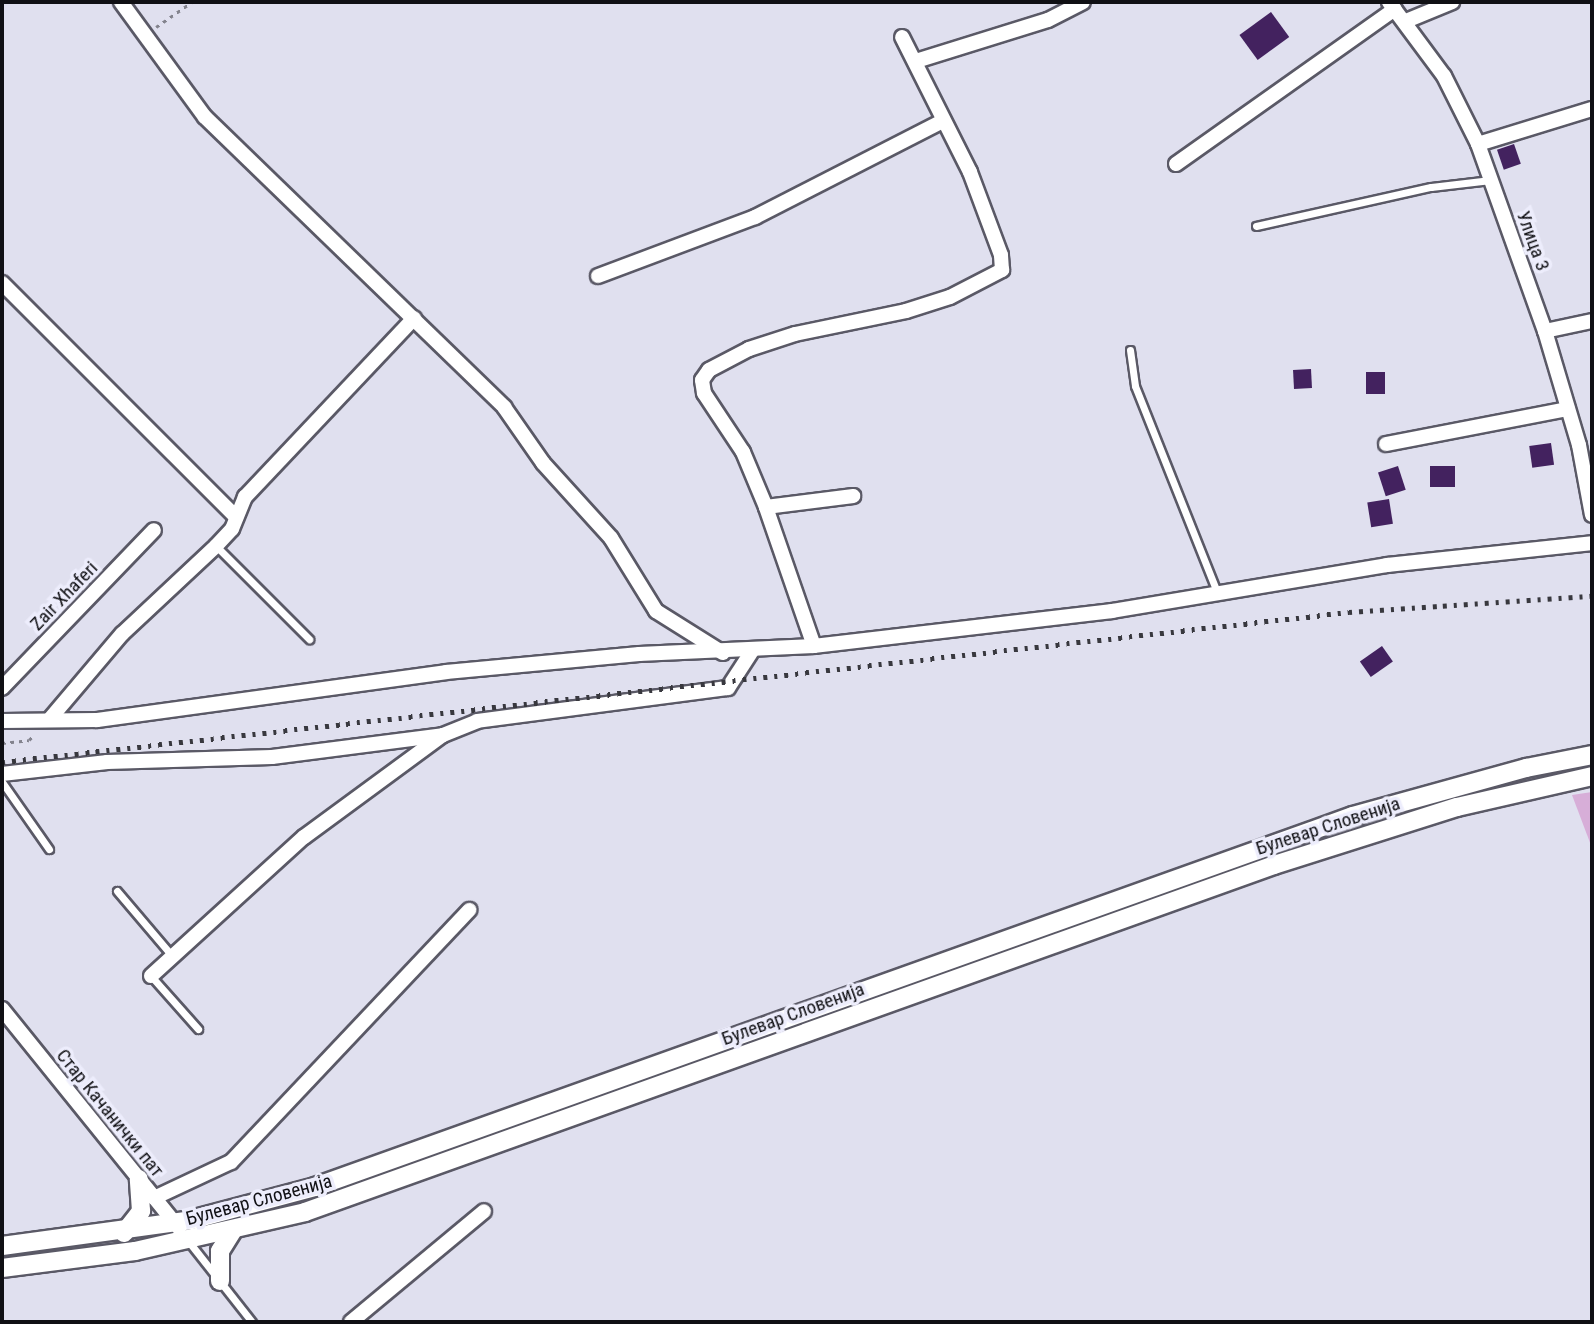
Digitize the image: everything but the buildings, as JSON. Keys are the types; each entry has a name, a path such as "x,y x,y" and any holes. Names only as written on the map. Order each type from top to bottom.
{"street":[{"path":"121,2 205,117 504,407 543,463 611,538 656,611 723,653"},
{"path":"916,61 1048,20 1083,2"},
{"path":"1406,22 1452,2"},
{"path":"1176,163 1392,5"},
{"name":"Улица 3","path":"1392,5 1444,76 1478,144 1545,331 1568,409 1592,515"},
{"path":"814,646 766,507 743,452 704,393 702,380 709,370 794,334 950,297 1002,270 1003,262 975,185 902,37"},
{"path":"1478,144 1592,110"},
{"path":"598,276 755,217 943,121"},
{"path":"2,283 236,517"},
{"path":"49,720 122,634 216,547 236,517 245,497 414,318"},
{"path":"1545,331 1592,321"},
{"path":"1386,444 1568,409"},
{"path":"766,507 853,496"},
{"name":"Zair Xhaferi","path":"2,688 154,530"},
{"path":"2,720 97,720 446,672 639,654 723,653 814,646 1218,596 1316,575 1592,543"},
{"path":"151,975 173,958 304,837 443,735 477,721 728,688 752,651"},
{"path":"2,774 107,762 272,757 443,735"},
{"name":"Булевар Словенија","path":"2,1246 124,1233 175,1223 315,1187 1353,816 1514,771 1592,755"},
{"name":"Булевар Словенија","path":"2,1268 189,1241 391,1183 1356,837 1525,789 1592,776"},
{"path":"154,1198 206,1177 242,1153 469,910"},
{"name":"Стар Качанички пат","path":"2,1009 189,1241"},
{"path":"124,1233 141,1211 139,1179"},
{"path":"351,1322 484,1211"},
{"path":"220,1281 220,1251 233,1230"}],"lane":[{"path":"1256,226 1431,187 1491,180"},
{"path":"1130,350 1135,386 1218,596"},
{"path":"216,547 309,639"},
{"path":"2,782 49,849"},
{"path":"117,891 173,958"},
{"path":"151,975 198,1029"},
{"path":"189,1241 252,1322"}],"path":[{"path":"145,35 192,2"}],"shaded area":[{"path":"1592,792 1592,848 1572,795"}],"railway":[{"path":"2,762 1349,612 1592,596"}]}
